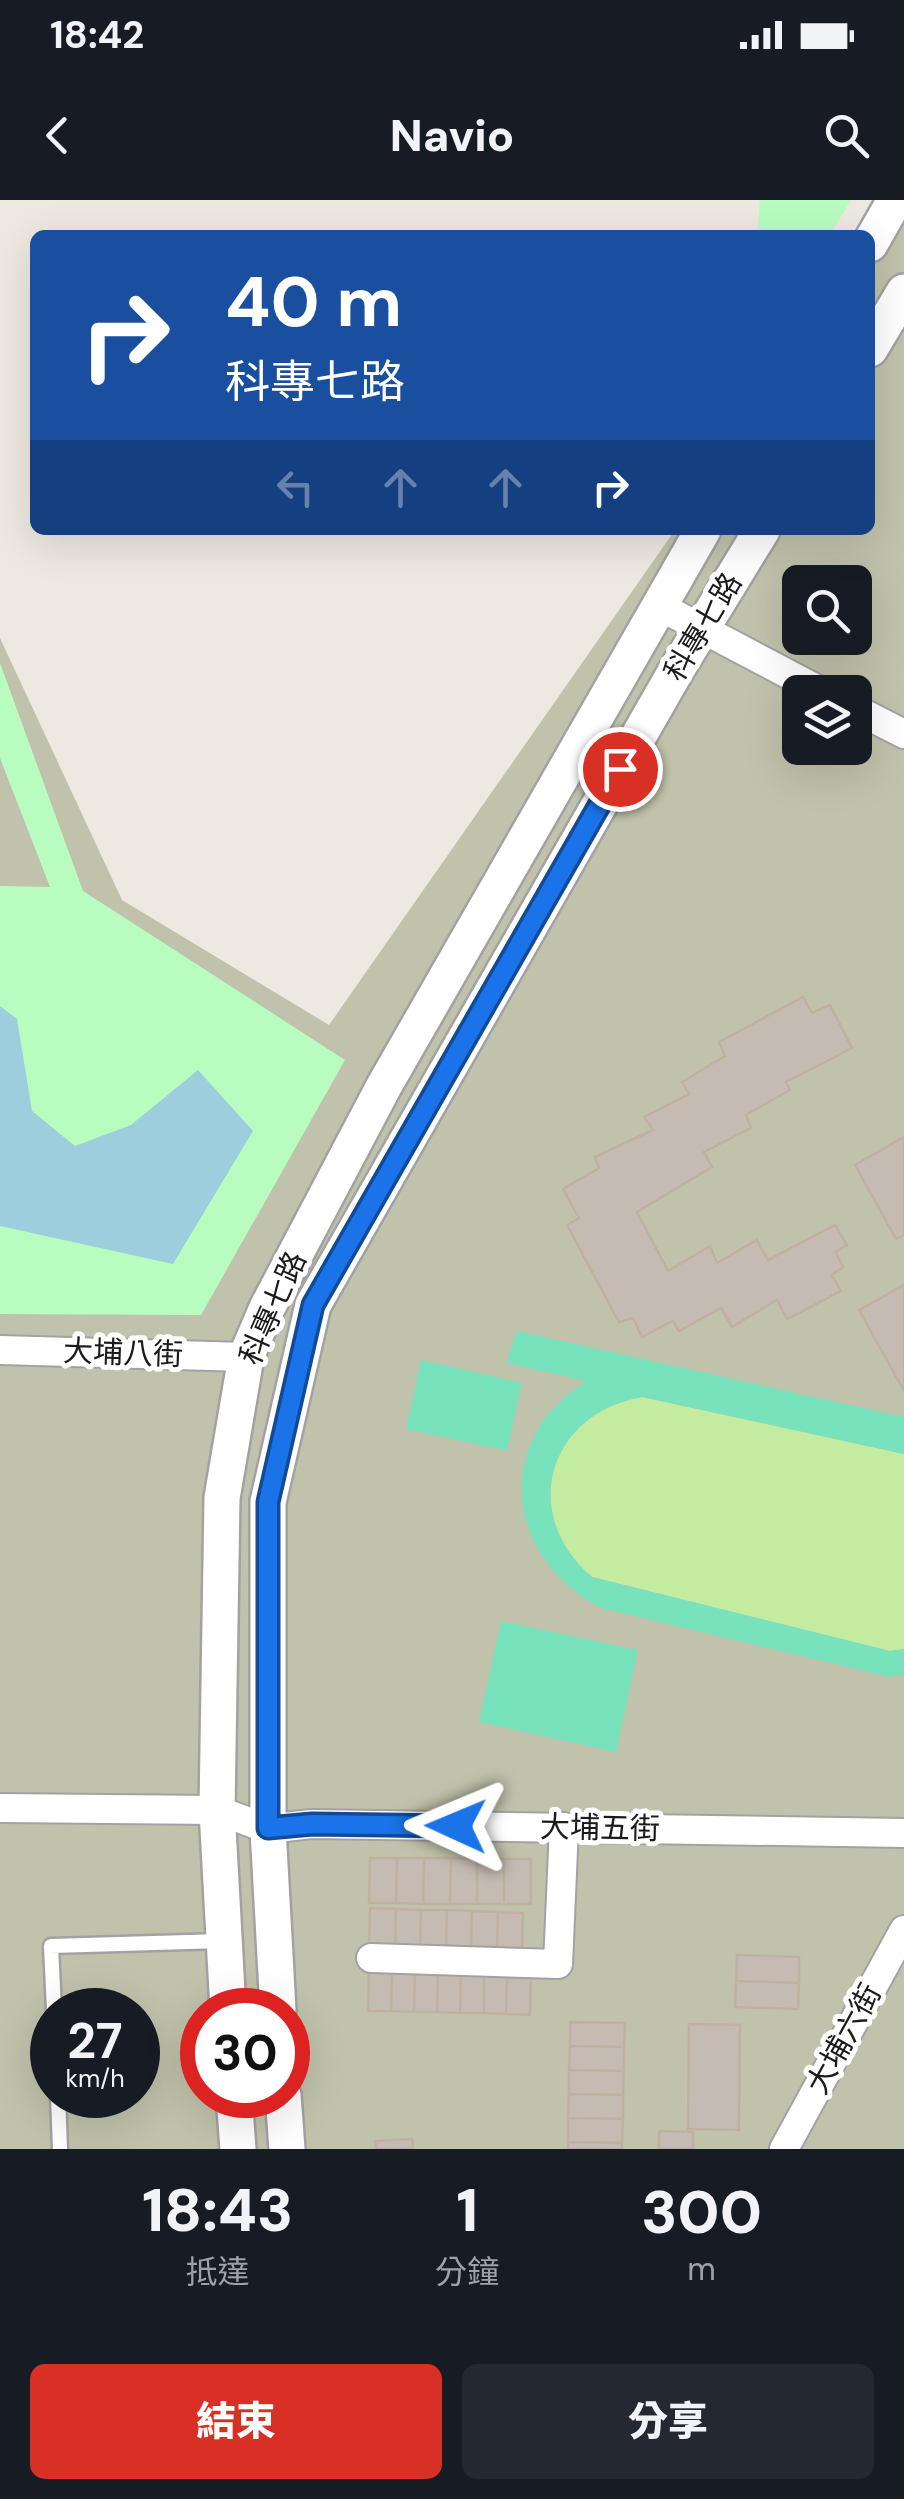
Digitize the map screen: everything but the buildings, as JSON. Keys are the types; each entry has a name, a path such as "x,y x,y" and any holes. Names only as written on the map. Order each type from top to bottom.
{"street":[{"path":"875,236 896,200"},
{"path":"875,341 904,292"},
{"name":"科專七路","path":"227,1988 218,1810 222,1498 246,1356 267,1308 384,1086 700,535"},
{"name":"科專七路","path":"277,1988 268,1828 268,1502 313,1305 759,535"},
{"path":"661,607 788,675"},
{"path":"872,718 904,734"},
{"name":"大埔八街","path":"0,1350 246,1356"},
{"name":"大埔五街","path":"0,1808 218,1810 268,1828 312,1824 904,1833"},
{"path":"371,1958 558,1964 564,1828"},
{"name":"大埔六街","path":"784,2149 904,1930"},
{"path":"236,2118 238,2149"},
{"path":"285,2118 287,2149"}],"lane":[{"path":"53,1988 50,1946 224,1941"},
{"path":"59,2118 60,2149"}],"shaded area":[{"path":"904,201 904,2149 0,2149 0,638 122,900 329,1025 672,535 875,535 875,243"}],"green space":[{"path":"760,200 851,200 833,230 757,230"},
{"path":"0,663 83,891 345,1060 201,1315 0,1314 0,886 50,887 0,758"},
{"path":"517,1331 904,1417 904,1454 643,1397 610,1406 585,1423 566,1444 554,1469 551,1497 555,1525 569,1552 592,1577 890,1651 904,1649 904,1675 890,1677 601,1608 577,1593 556,1574 529,1529 522,1503 522,1477 528,1451 541,1424 586,1381 506,1363"},
{"path":"421,1360 522,1383 507,1451 406,1429"},
{"path":"642,1397 904,1454 904,1649 890,1651 592,1577 569,1552 555,1525 551,1497 554,1469 565,1444 584,1423 610,1407"},
{"path":"501,1621 638,1650 616,1752 479,1722"}],"water":[{"path":"0,1006 17,1019 32,1111 75,1146 131,1125 198,1070 253,1131 173,1264 0,1226"}],"route":[{"path":"456,1826 312,1824 268,1828 268,1502 313,1305 620,769"}]}
